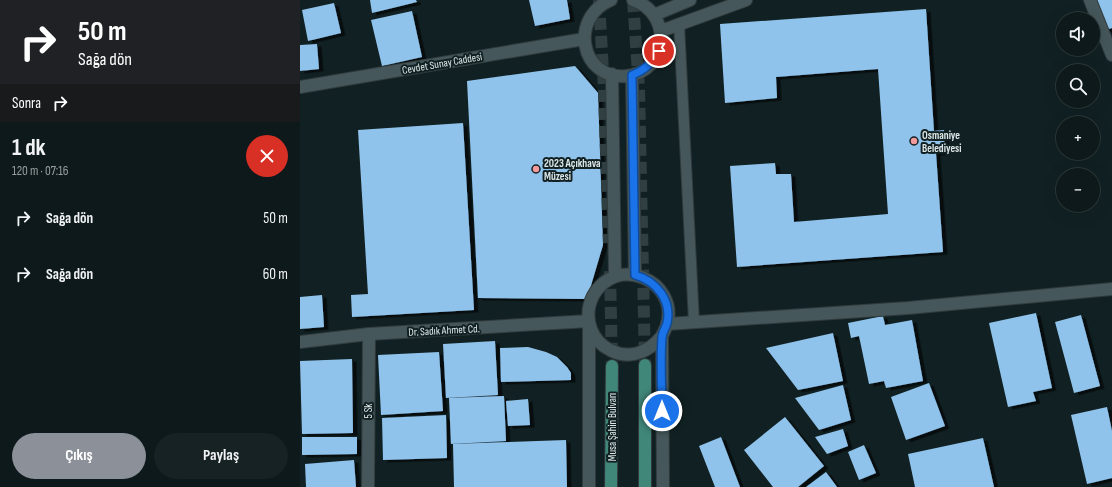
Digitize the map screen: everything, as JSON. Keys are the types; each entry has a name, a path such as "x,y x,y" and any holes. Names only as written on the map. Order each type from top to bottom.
{"main road":[{"path":"611,0 601,5 591,15 586,27 584,39 587,52 599,69 612,74 626,76 645,69 652,62 661,45 661,31 654,14 646,6 633,0"},
{"path":"654,14 690,0"},
{"path":"661,31 746,0"},
{"path":"1090,0 1112,55"},
{"name":"Cevdet Sunay Caddesi","path":"300,87 584,39"},
{"path":"612,74 615,276"},
{"path":"632,75 635,275"},
{"path":"588,321 591,330 599,342 609,350 621,354 627,354 641,352 653,346 662,336 667,324 668,312 665,300 659,289 649,280 635,275 625,274 615,276 604,282 594,295 589,308 588,321 589,487"},
{"path":"667,324 908,308 1112,289"},
{"name":"Dr. Sadık Ahmet Cd.","path":"300,342 369,334 588,321"},
{"name":"5 Sk","path":"368,487 369,334"},
{"path":"662,336 663,487"},
{"path":"645,365 645,487"},
{"name":"Musa Şahin Bulvarı","path":"612,366 612,487"}],"lane":[{"path":"679,24 694,322"}],"building":[{"path":"370,0 416,0 417,2 372,13"},
{"path":"529,0 567,0 570,19 535,26"},
{"path":"1095,0 1112,0 1112,28 1106,30"},
{"path":"334,3 341,33 308,41 302,10"},
{"name":"Osmaniye Belediyesi","path":"926,9 934,131 944,130 945,152 936,153 943,252 737,267 730,166 775,163 776,174 791,174 794,222 888,214 878,69 776,77 777,98 725,103 720,24"},
{"path":"412,11 422,57 382,66 371,20"},
{"path":"317,44 319,69 300,71 300,45"},
{"name":"2023 Açıkhava Müzesi","path":"575,66 598,93 603,245 587,299 478,298 467,81"},
{"path":"463,123 474,310 352,317 351,295 368,294 358,130"},
{"path":"322,295 324,327 300,329 300,297"},
{"path":"1036,313 1052,388 1033,392 1036,401 1008,407 989,323"},
{"path":"1081,315 1100,386 1074,393 1055,322"},
{"path":"883,316 885,325 912,320 923,381 886,388 884,381 869,384 859,336 851,338 848,323"},
{"path":"833,333 843,381 798,390 766,348"},
{"path":"495,341 498,395 446,398 443,344"},
{"path":"528,347 557,357 571,373 571,380 501,382 500,348"},
{"path":"439,352 443,411 381,415 378,355"},
{"path":"352,359 353,433 302,434 300,361"},
{"path":"929,383 945,426 906,440 891,397"},
{"path":"843,385 851,420 819,430 795,398"},
{"path":"504,396 506,441 451,444 449,398"},
{"path":"528,399 530,425 508,426 506,401"},
{"path":"1107,407 1112,431 1112,478 1087,484 1071,415"},
{"path":"446,415 447,458 383,460 382,418"},
{"path":"785,417 824,466 798,487 773,487 744,450"},
{"path":"843,429 848,446 827,454 815,437"},
{"path":"302,437 357,437 357,454 302,455"},
{"path":"721,437 740,487 715,487 699,446"},
{"path":"983,438 994,487 915,487 908,454"},
{"path":"566,440 567,487 454,487 453,444"},
{"path":"864,445 876,473 859,480 848,452"},
{"path":"354,460 356,487 306,487 305,464"},
{"path":"826,472 837,487 806,487"}],"tunnel":[{"path":"599,0 604,89 609,243"},
{"path":"633,0 639,88 645,365"},
{"path":"610,271 612,366"}],"place":[{"name":"Osmaniye Belediyesi","path":"914,141"},
{"name":"2023 Açıkhava Müzesi","path":"536,169"}],"route":[{"path":"659,51 652,62 645,69 632,75 635,275 649,280 659,289 665,300 668,312 667,324 662,336 662,411"}]}
